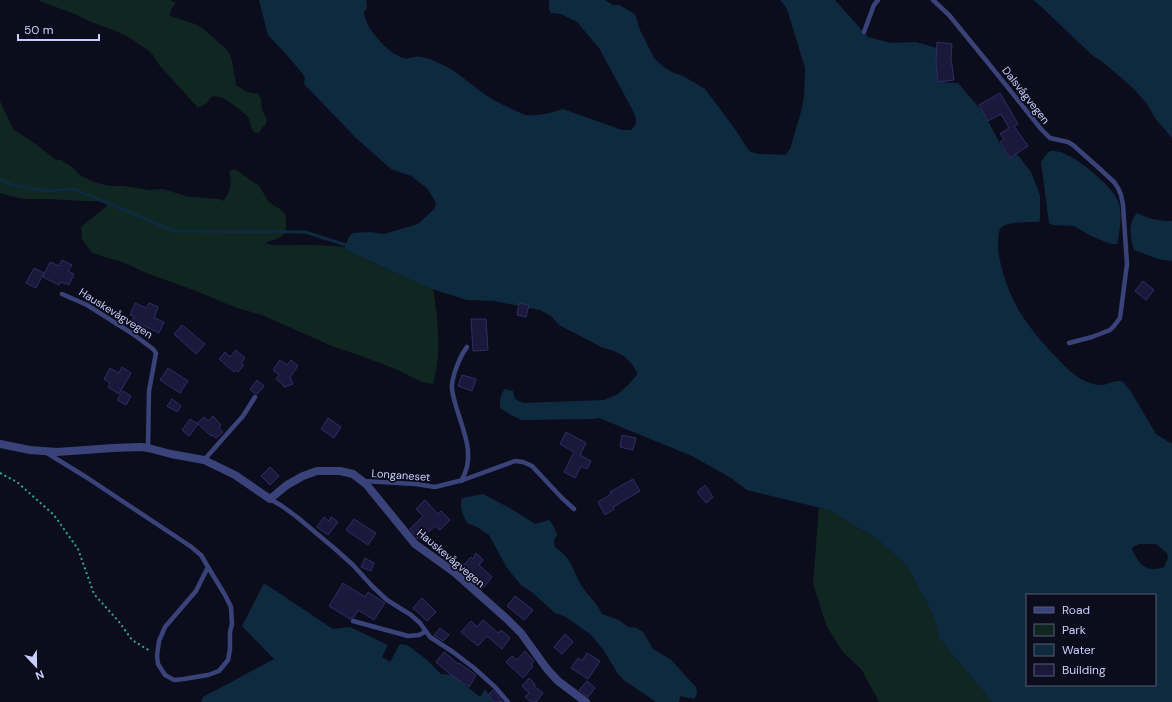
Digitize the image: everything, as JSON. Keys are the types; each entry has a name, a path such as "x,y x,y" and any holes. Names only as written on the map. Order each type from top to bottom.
{"street":[{"path":"0,444 30,450 57,452 113,448 148,448 204,460 235,475 270,499"},
{"name":"Hauskevågvegen","path":"270,499 287,485 303,476 317,471 340,471 353,474 363,481 385,505 401,528 416,544 454,572 507,619 521,633 547,669 558,680 586,702"}],"lane":[{"path":"864,32 874,5 878,0"},
{"name":"Dalsvågvegen","path":"933,0 949,15 1041,129 1050,138 1068,142 1073,145 1114,182 1121,195 1127,264 1120,318 1110,330 1092,337 1069,343"},
{"name":"Hauskevågvegen","path":"62,294 87,305 110,319 153,349 156,353 149,391 148,448"},
{"path":"461,481 468,465 468,454 466,437 457,411 452,388 453,376 467,347"},
{"path":"204,460 243,416 255,397"},
{"path":"44,451 86,476 190,546 201,555 208,566 231,607 232,624 228,660 219,671 208,675 174,680 165,675 158,664 157,656 159,642 165,627 196,591 208,566"},
{"name":"Longaneset","path":"363,481 396,482 436,487 461,481 515,461 523,462 532,466 574,509"},
{"path":"270,499 297,517 334,548 387,600 411,615 420,623 430,637 474,668 495,686 508,702"},
{"path":"353,621 408,636 419,635 424,633 425,630"}],"path":[{"path":"0,473 17,482 54,515 78,549 94,594 120,623 132,640 157,656"}],"green space":[{"path":"39,0 170,0 176,3 171,9 170,16 198,25 229,53 232,61 236,85 247,92 258,94 261,99 262,110 267,120 265,126 262,127 259,133 254,132 247,116 230,102 218,96 211,97 207,103 198,108 160,66 148,50 118,32"},
{"path":"0,101 13,129 56,160 61,160 72,167 81,176 97,183 110,186 123,186 150,190 163,189 189,197 219,199 223,201 228,194 230,187 229,171 235,169 259,186 269,202 283,211 285,215 286,228 283,235 277,239 265,243 277,245 345,247 344,249 433,289 438,325 438,360 433,384 422,382 398,370 332,346 262,315 237,308 191,289 146,273 125,263 92,253 82,239 81,227 108,205 105,202 24,199 0,193"},
{"path":"819,507 829,510 878,540 907,566 931,611 937,628 938,637 992,702 879,702 862,670 843,652 827,627 813,584"}],"water":[{"path":"259,0 366,0 367,6 364,11 367,24 377,38 389,50 401,57 418,57 437,62 456,73 491,99 525,115 544,114 563,109 622,130 631,130 636,124 636,118 599,48 577,22 561,14 551,13 549,10 549,0 605,0 613,5 619,5 635,14 640,30 654,58 665,68 683,76 705,89 751,152 759,154 785,155 790,149 801,112 804,97 805,68 787,9 780,0 835,0 868,37 891,43 916,42 937,48 938,82 958,83 983,112 1002,147 1010,158 1017,154 1031,172 1040,195 1039,222 1019,222 1008,224 1001,228 998,237 998,250 1003,273 1007,286 1018,308 1039,338 1064,365 1076,375 1095,385 1104,385 1122,381 1130,390 1156,434 1172,444 1172,702 992,702 938,637 937,628 931,611 907,566 878,540 829,510 747,490 731,478 692,456 599,418 522,420 500,408 501,395 505,389 513,391 515,399 523,403 604,400 618,394 637,375 637,372 624,356 601,347 559,325 551,316 540,310 494,301 467,300 426,287 344,249 349,237 353,233 370,232 384,234 418,224 434,209 436,205 435,201 427,188 411,176 391,169 356,138 304,84 305,78 303,74 268,35","holes":["1139,544 1156,544 1167,553 1168,558 1164,567 1152,569 1140,563 1132,549"]},
{"path":"1034,0 1172,0 1172,138 1134,89 1104,63 1092,55"},
{"path":"1050,151 1061,152 1078,161 1110,188 1120,206 1121,217 1117,244 1111,244 1091,236 1074,226 1053,225 1049,223 1041,162"},
{"path":"1137,213 1162,221 1172,221 1172,261 1158,259 1134,250 1131,226"},
{"path":"483,494 515,511 535,524 549,520 557,534 554,541 555,547 566,556 579,582 602,614 619,620 628,627 637,628 644,633 653,649 670,659 696,687 697,694 694,699 680,696 679,702 656,702 625,681 618,674 603,649 591,635 566,617 555,613 534,594 521,585 507,568 489,535 477,527 467,523 464,517 461,507 462,498"},
{"path":"264,583 333,629 350,627 388,645 382,657 390,662 400,644 407,645 426,659 441,674 452,675 480,697 485,689 494,702 201,702 203,697 274,659 242,626"}],"building":[{"path":"937,42 952,44 951,58 954,80 938,82 936,64"},
{"path":"1000,93 1018,124 1014,126 1028,146 1010,158 1000,142 1004,139 1000,134 1009,128 1001,114 988,121 979,105"},
{"path":"62,260 72,265 68,271 74,274 69,285 61,282 59,285 43,277 50,262 59,266"},
{"path":"34,268 44,273 36,288 26,283"},
{"path":"1143,281 1154,290 1146,300 1135,291"},
{"path":"135,303 146,308 149,303 158,307 154,318 164,322 159,333 132,320 134,316 130,315"},
{"path":"519,303 529,305 526,317 517,315"},
{"path":"471,319 486,319 488,350 473,351"},
{"path":"182,325 205,344 196,354 174,334"},
{"path":"236,350 245,358 241,363 244,365 238,372 235,370 234,372 219,359 225,352 230,357"},
{"path":"280,360 287,365 291,360 298,366 290,377 293,384 284,387 276,379 279,375 273,370"},
{"path":"122,367 131,373 119,394 108,387 110,383 104,379 110,368 119,373"},
{"path":"168,368 188,381 180,393 160,380"},
{"path":"462,375 476,379 472,391 458,386"},
{"path":"257,380 264,386 257,394 250,389"},
{"path":"123,391 131,396 126,405 117,400"},
{"path":"172,399 181,406 177,412 167,406"},
{"path":"213,416 221,425 219,428 223,432 216,438 212,435 211,436 197,423 204,417 208,421"},
{"path":"328,418 341,427 334,438 321,429"},
{"path":"190,419 198,424 189,436 182,430"},
{"path":"566,432 586,443 580,455 591,461 587,469 581,466 575,478 564,472 574,452 560,444"},
{"path":"622,435 636,438 633,450 620,447"},
{"path":"270,467 279,476 270,485 261,476"},
{"path":"633,479 640,491 613,507 614,509 605,515 598,502 611,494 610,492"},
{"path":"705,485 713,497 706,503 697,492"},
{"path":"425,500 438,514 441,511 450,520 440,530 435,526 422,538 420,536 418,539 410,529 423,516 416,509"},
{"path":"324,517 329,521 331,517 338,522 328,535 317,527"},
{"path":"354,519 376,533 368,545 346,530"},
{"path":"476,553 483,560 479,565 492,577 484,587 470,575 468,577 466,575 467,573 461,568 471,557 473,559"},
{"path":"365,558 374,563 371,571 361,567"},
{"path":"343,583 365,597 368,592 385,603 374,620 358,610 354,617 350,619 329,606"},
{"path":"515,596 533,610 524,620 507,606"},
{"path":"422,598 436,612 427,621 413,608"},
{"path":"483,620 498,633 501,630 510,638 502,649 487,636 478,646 461,632 471,621 477,627"},
{"path":"440,628 449,635 443,641 434,635"},
{"path":"565,634 573,642 562,654 554,647"},
{"path":"525,651 534,661 531,664 533,666 523,678 506,662 512,656 517,660"},
{"path":"444,652 458,664 459,663 476,675 469,687 436,662"},
{"path":"587,653 600,661 588,679 571,668 578,658 582,661"},
{"path":"529,678 535,684 534,686 543,693 536,702 531,702 525,697 529,693 522,686"},
{"path":"587,681 595,688 588,697 579,690"},
{"path":"493,690 503,702 494,702 488,695"}],"waterway":[{"path":"0,179 12,185 48,191 74,189 174,231 305,232 346,245"}]}
